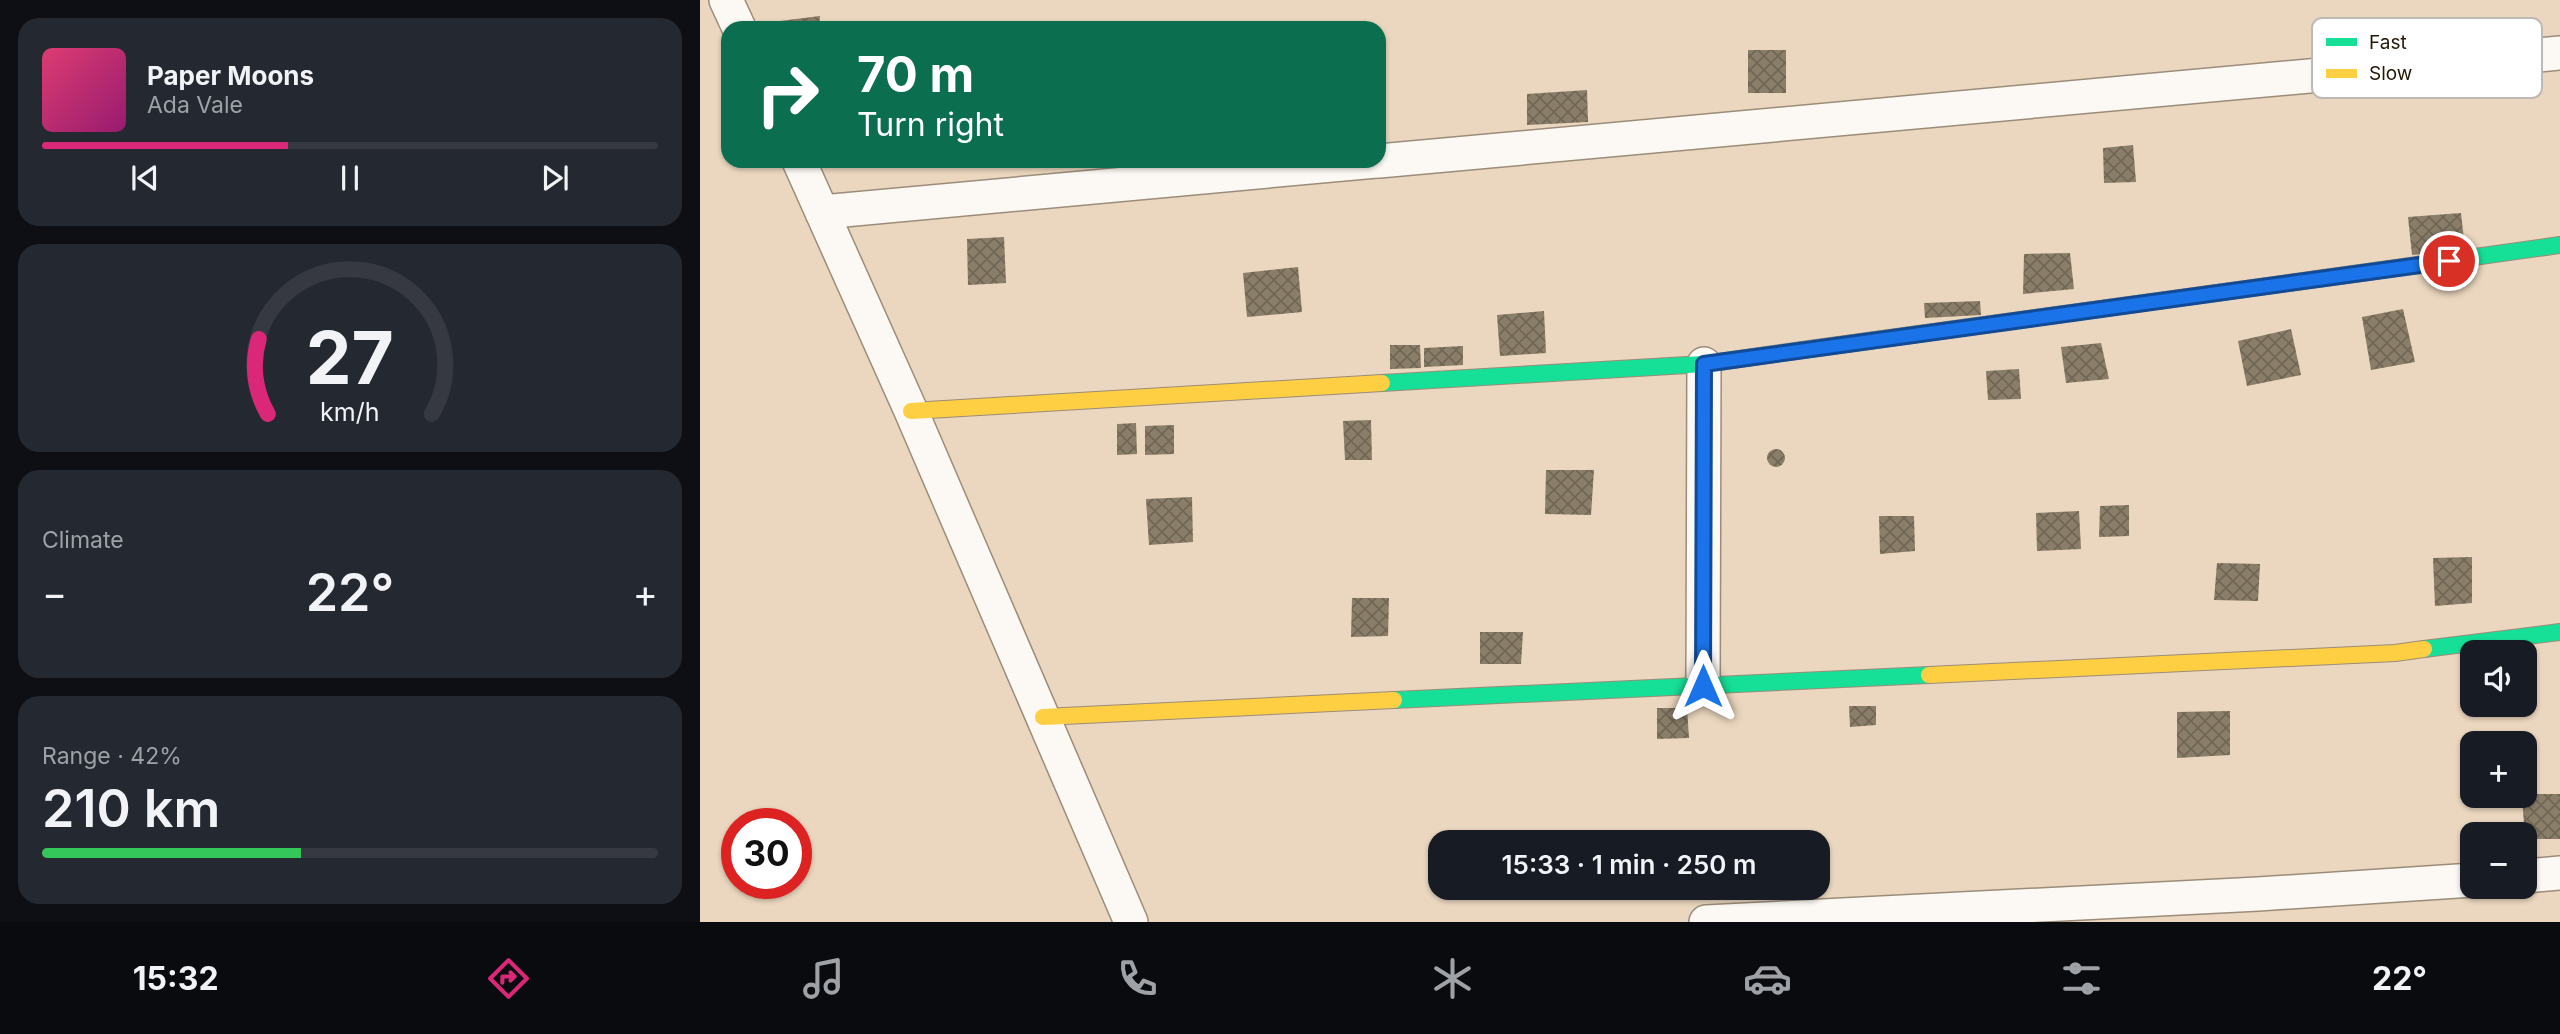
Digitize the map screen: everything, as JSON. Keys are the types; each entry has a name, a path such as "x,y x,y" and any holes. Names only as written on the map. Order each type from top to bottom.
{"street":[{"path":"726,0 736,21"},
{"path":"2542,55 2560,53"},
{"path":"1386,160 2312,76"},
{"path":"802,168 911,411 1131,922"},
{"path":"822,212 1302,168"},
{"path":"911,411 1704,364 2560,245"},
{"path":"1703,686 1704,364"},
{"path":"1043,717 2395,653 2560,632"},
{"path":"2537,875 2560,873"},
{"path":"1706,922 2258,894 2460,881"}],"building":[{"path":"820,16 820,21 780,21"},
{"path":"1748,50 1786,50 1786,93 1748,93"},
{"path":"1587,90 1588,122 1527,125 1527,94"},
{"path":"2133,145 2136,182 2104,183 2103,148"},
{"path":"2461,213 2465,249 2412,255 2408,217"},
{"path":"1004,237 1006,283 968,285 967,239"},
{"path":"2070,253 2074,289 2023,294 2024,254"},
{"path":"1298,267 1302,312 1247,317 1243,273"},
{"path":"1980,301 1981,315 1925,318 1924,303"},
{"path":"2403,309 2415,362 2371,370 2362,317"},
{"path":"1544,311 1546,353 1500,356 1497,315"},
{"path":"2291,329 2301,375 2247,386 2238,341"},
{"path":"2101,343 2109,379 2066,383 2061,347"},
{"path":"1390,345 1420,345 1421,368 1390,369"},
{"path":"1463,346 1463,365 1424,367 1424,348"},
{"path":"2019,369 2021,399 1988,400 1986,371"},
{"path":"1371,420 1372,460 1345,460 1343,421"},
{"path":"1136,423 1137,454 1117,455 1117,424"},
{"path":"1174,425 1174,454 1145,455 1145,426"},
{"path":"1772,449 1780,449 1785,458 1783,465 1772,467 1767,462 1767,454"},
{"path":"1546,470 1594,470 1591,515 1545,514"},
{"path":"1192,497 1193,542 1149,545 1146,499"},
{"path":"2129,505 2129,536 2099,537 2100,506"},
{"path":"2079,511 2081,549 2037,551 2036,513"},
{"path":"1879,516 1914,516 1915,551 1880,554"},
{"path":"2472,557 2472,603 2435,606 2433,558"},
{"path":"2217,563 2260,564 2258,601 2214,600"},
{"path":"1352,598 1389,598 1388,636 1351,637"},
{"path":"1480,632 1523,632 1521,664 1480,664"},
{"path":"1849,706 1876,706 1876,725 1850,727"},
{"path":"1657,708 1687,708 1689,738 1657,739"},
{"path":"2230,711 2230,755 2177,758 2177,712"},
{"path":"2537,794 2560,794 2560,839 2537,839 2537,822 2524,822 2523,808 2537,808"}],"traffic: fast":[{"path":"2324,278 2560,245"},
{"path":"1382,383 1704,364 1802,350"},
{"path":"2424,649 2560,632"},
{"path":"1394,700 1929,675"}],"traffic: slow":[{"path":"1802,350 2324,278"},
{"path":"911,411 1382,383"},
{"path":"1929,675 2395,653 2424,649"},
{"path":"1043,717 1394,700"}],"route":[{"path":"1703,686 1704,364 2449,261"}]}
